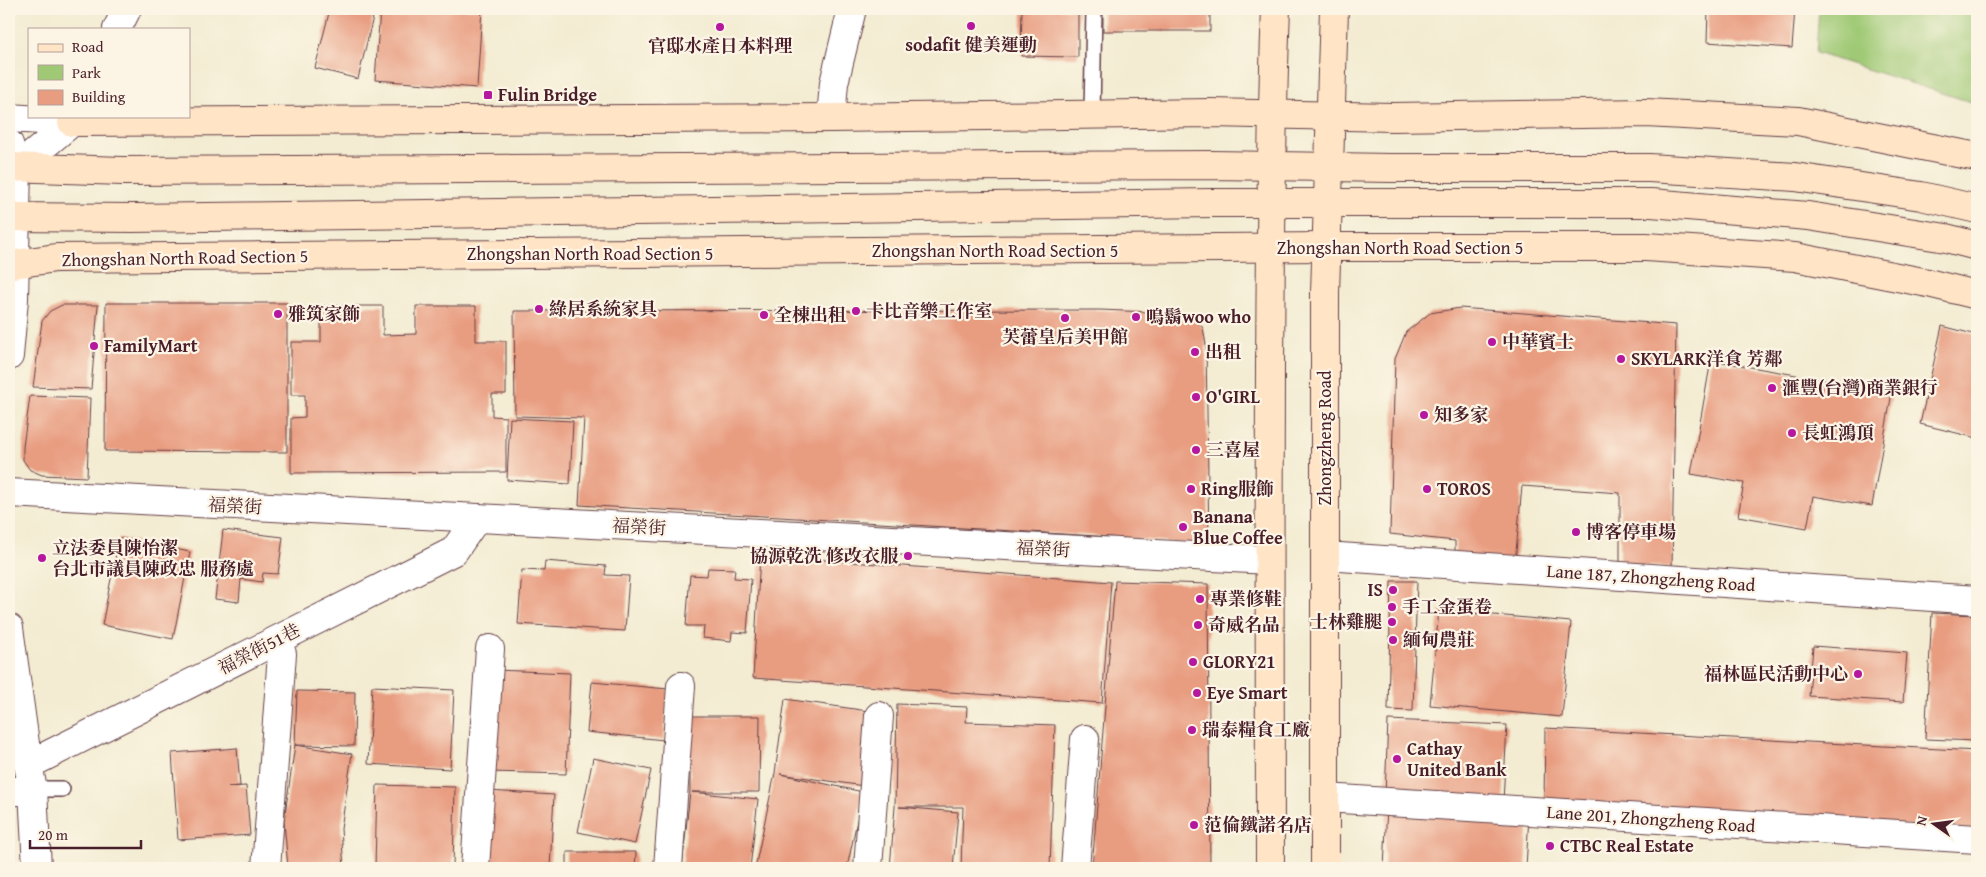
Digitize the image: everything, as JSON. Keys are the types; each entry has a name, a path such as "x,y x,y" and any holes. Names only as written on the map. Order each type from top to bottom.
{"main road":[{"path":"1270,868 1271,249 1276,9"},
{"name":"Zhongzheng Road","path":"1326,868 1326,247 1334,9"},
{"path":"73,119 831,118 1092,114 1330,114 1393,116 1646,113 1798,121 1977,157"},
{"path":"12,160 122,171 1273,166 1649,168 1795,178 1921,196 1977,209"},
{"path":"13,217 133,218 1272,203 1651,203 1808,216 1946,238 1977,246"},
{"name":"Zhongshan North Road Section 5","path":"11,264 56,258 1271,249 1326,247 1646,247 1786,257 1928,283 1977,295"}],"street":[{"path":"118,28 127,9"},
{"path":"831,118 834,83 852,9"},
{"path":"9,118 73,119"},
{"path":"9,356 14,299 11,264 13,217 12,160 73,119"},
{"name":"福榮街","path":"9,494 1269,560"},
{"name":"福榮街51巷","path":"23,782 454,551 477,518"},
{"name":"Lane 187, Zhongzheng Road","path":"1325,556 1977,600"},
{"path":"9,628 23,782 38,868"},
{"path":"475,868 490,649"},
{"path":"266,868 282,654"},
{"path":"668,868 681,686"},
{"path":"868,868 878,716"},
{"path":"1075,868 1085,739"},
{"name":"Lane 201, Zhongzheng Road","path":"1325,798 1977,839"}],"lane":[{"path":"1092,114 1094,9"},
{"path":"23,782 62,789"}],"green space":[{"path":"1819,9 1977,9 1977,104 1816,53"}],"building":[{"path":"330,9 375,9 358,79 315,68"},
{"path":"380,9 482,9 477,88 375,80"},
{"path":"1022,9 1078,9 1078,57 1021,56"},
{"path":"1103,9 1210,9 1210,31 1103,31"},
{"path":"1708,9 1795,9 1792,48 1707,42"},
{"path":"106,303 287,303 287,452 105,451"},
{"path":"62,305 98,305 91,389 33,387 42,321 50,311"},
{"path":"321,306 383,306 383,335 416,334 416,306 476,306 476,341 506,341 506,394 492,394 492,416 506,417 506,472 291,473 291,418 305,417 305,395 291,395 291,342 321,342"},
{"path":"1460,308 1676,325 1672,567 1620,565 1620,493 1522,486 1515,563 1455,557 1455,541 1390,534 1395,359 1406,332 1430,313"},
{"path":"1100,310 1174,313 1192,316 1203,328 1206,345 1209,545 1096,536 579,505 584,418 515,416 514,311"},
{"path":"1942,326 1977,335 1977,438 1920,424"},
{"name":"長虹鴻頂","path":"1711,360 1892,392 1872,506 1813,496 1807,528 1738,516 1744,483 1691,474"},
{"path":"30,396 90,398 87,477 42,475 30,470 23,460 23,447"},
{"path":"510,418 573,421 570,484 507,480"},
{"path":"223,530 283,537 278,574 263,573 262,582 241,579 239,602 215,599"},
{"path":"119,538 190,552 173,639 102,625"},
{"path":"760,555 1111,582 1102,703 753,678"},
{"path":"545,561 606,566 605,575 629,576 625,631 518,624 522,570 544,571"},
{"path":"708,568 735,569 734,578 751,579 747,633 732,632 731,641 703,638 704,626 686,626 690,575 707,576"},
{"path":"1115,581 1208,584 1210,868 1092,868"},
{"path":"1391,581 1417,581 1413,711 1388,710"},
{"path":"1439,610 1571,622 1562,717 1430,705"},
{"path":"1932,613 1977,615 1977,741 1925,739"},
{"name":"福林區民活動中心","path":"1813,646 1907,653 1903,702 1809,696"},
{"path":"495,670 570,673 566,774 491,772"},
{"path":"592,682 668,689 664,740 587,732"},
{"path":"372,686 454,690 450,769 368,764"},
{"path":"297,691 355,692 354,746 295,745"},
{"path":"785,699 875,712 864,786 780,774 863,792 847,868 755,868 775,773"},
{"path":"897,704 967,707 966,722 1055,725 1050,868 961,868 963,807 899,807 958,812 953,868 890,868 895,807"},
{"path":"690,716 760,716 759,792 692,792 758,799 750,868 682,868 690,792"},
{"path":"1388,720 1507,725 1503,802 1385,796"},
{"path":"1545,728 1977,751 1977,830 1544,804"},
{"path":"295,745 352,754 341,829 344,868 288,868 284,821"},
{"path":"237,748 240,786 228,787 246,786 250,835 178,840 172,753"},
{"path":"593,758 651,770 635,844 578,832"},
{"path":"377,785 455,787 453,868 375,868"},
{"path":"488,791 554,795 550,868 483,868"},
{"path":"1387,807 1529,815 1526,868 1384,868"},
{"path":"567,852 636,852 635,868 567,868"}],"place":[{"name":"sodafit 健美運動","path":"971,26"},
{"name":"官邸水產日本料理","path":"720,27"},
{"name":"Fulin Bridge","path":"488,95"},
{"name":"綠居系統家具","path":"539,309"},
{"name":"卡比音樂工作室","path":"856,311"},
{"name":"雅筑家飾","path":"278,314"},
{"name":"全棟出租","path":"764,315"},
{"name":"嗚鬍woo who","path":"1136,317"},
{"name":"芙蕾皇后美甲館","path":"1065,318"},
{"name":"中華賓士","path":"1492,342"},
{"name":"FamilyMart","path":"94,346"},
{"name":"出租","path":"1195,352"},
{"name":"SKYLARK洋食 芳鄰","path":"1621,359"},
{"name":"滙豐(台灣)商業銀行","path":"1772,388"},
{"name":"O'GIRL","path":"1196,397"},
{"name":"知多家","path":"1424,415"},
{"name":"長虹鴻頂","path":"1792,433"},
{"name":"三喜屋","path":"1196,450"},
{"name":"Ring服飾","path":"1191,489"},
{"name":"TOROS","path":"1427,489"},
{"name":"Banana Blue Coffee","path":"1183,527"},
{"name":"博客停車場","path":"1576,532"},
{"name":"協源乾洗 修改衣服","path":"908,556"},
{"name":"立法委員陳怡潔 台北市議員陳政忠 服務處","path":"42,558"},
{"name":"IS","path":"1393,590"},
{"name":"專業修鞋","path":"1200,599"},
{"name":"手工金蛋卷","path":"1392,607"},
{"name":"士林雞腿","path":"1392,622"},
{"name":"奇威名品","path":"1198,625"},
{"name":"緬甸農莊","path":"1393,640"},
{"name":"GLORY21","path":"1193,662"},
{"name":"福林區民活動中心","path":"1858,674"},
{"name":"Eye Smart","path":"1197,693"},
{"name":"瑞泰糧食工廠","path":"1192,730"},
{"name":"Cathay United Bank","path":"1397,759"},
{"name":"范倫鐵諾名店","path":"1194,825"},
{"name":"CTBC Real Estate","path":"1550,846"}]}
